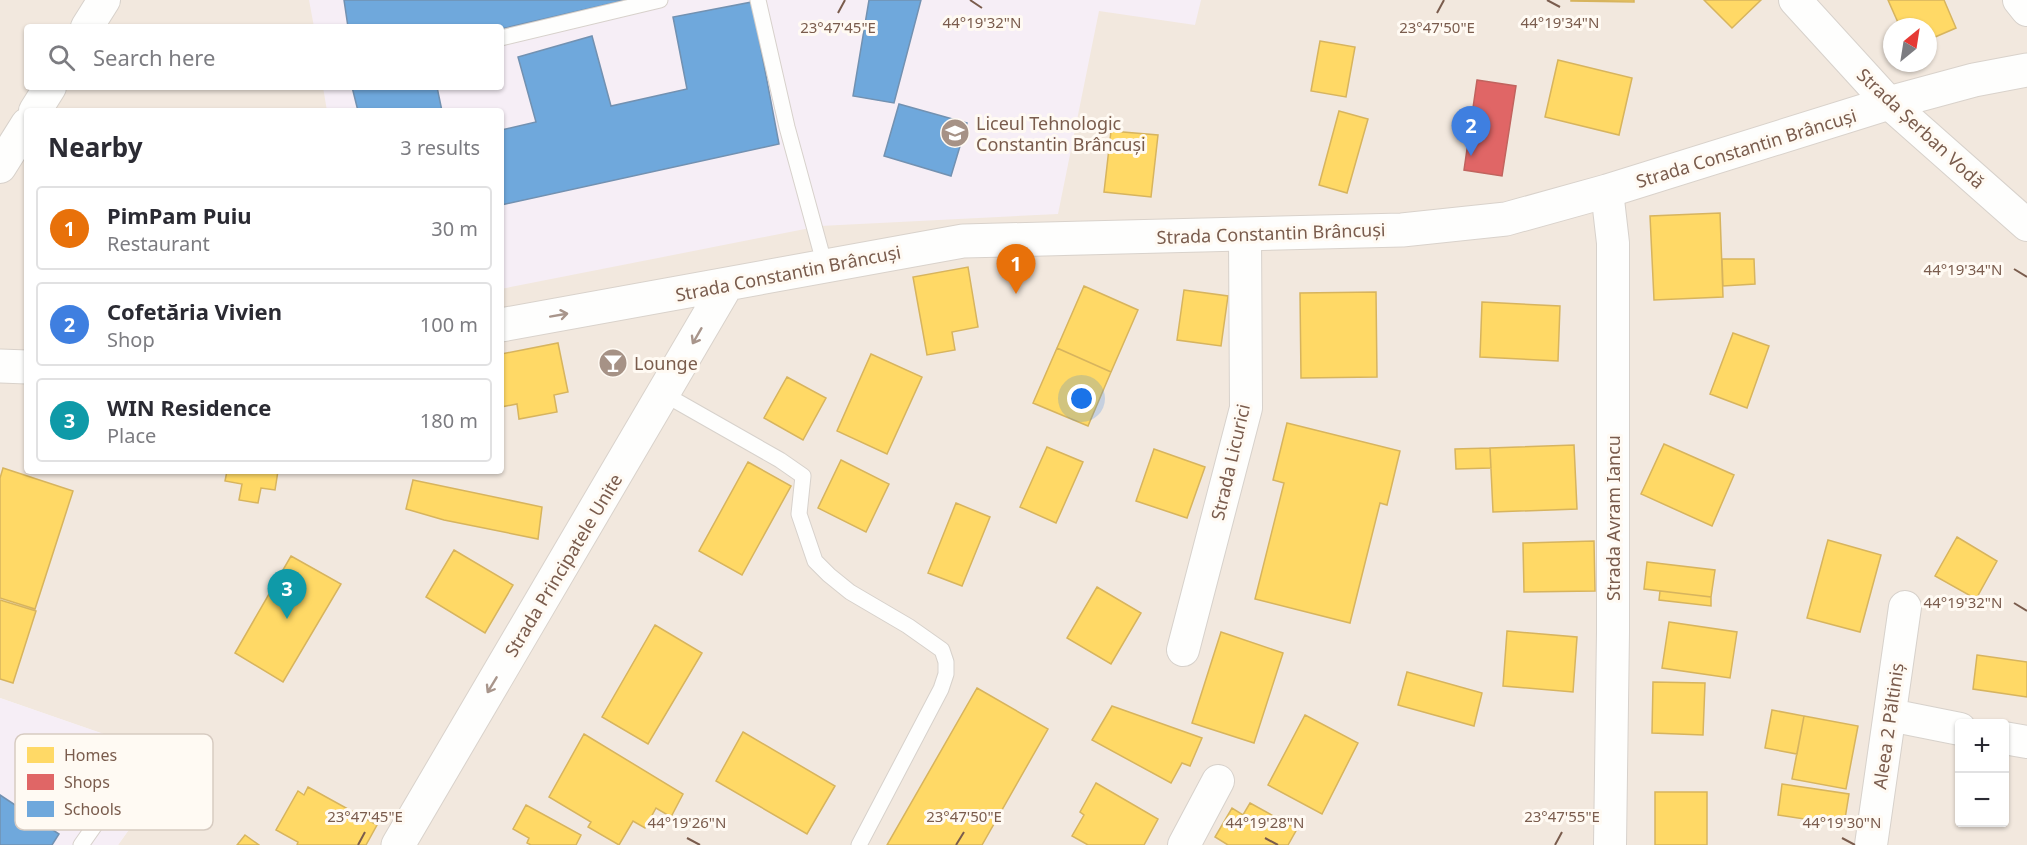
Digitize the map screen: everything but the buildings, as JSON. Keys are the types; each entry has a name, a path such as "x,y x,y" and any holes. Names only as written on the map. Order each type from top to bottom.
{"street":[{"path":"89,24 104,0"},
{"name":"Strada Șerban Vodă","path":"1795,0 1889,103 2027,225"},
{"path":"2019,0 2027,10"},
{"name":"Strada Constantin Brâncuși","path":"504,324 963,242 1402,230 1506,219 1607,191 1889,103 1974,80 2027,70"},
{"path":"37,108 48,90"},
{"path":"0,167 24,129"},
{"name":"Strada Avram Iancu","path":"1607,191 1613,243 1613,632 1610,845"},
{"name":"Strada Licurici","path":"1183,650 1246,408 1245,234"},
{"name":"Strada Principatele Unite","path":"398,845 726,286"},
{"path":"0,366 24,367"},
{"name":"Aleea 2 Păltiniș","path":"1871,845 1905,607"},
{"path":"1890,715 1955,728"},
{"path":"2009,739 2027,742"},
{"path":"1184,845 1218,781"}],"lane":[{"path":"504,37 660,0"},
{"path":"758,0 787,127 825,266"},
{"path":"664,394 780,460 803,476 799,514 815,561 850,592 908,626 942,650 946,662 946,674 941,689 859,845"},
{"path":"81,845 92,830"}],"shaded area":[{"path":"0,0 2027,0 2027,845 118,845 129,830 213,830 213,734 103,734 0,698"},
{"path":"309,0 1201,0 1195,25 1099,11 1058,214 820,226 504,288 504,108 326,108 324,90 504,90 504,24 313,24"},
{"path":"0,698 104,734 15,734 15,830 129,830 118,845 0,845"}],"place":[{"name":"Liceul Tehnologic Constantin Brâncuși","path":"955,133"},
{"name":"Cofetăria Vivien","path":"1471,156"},
{"name":"PimPam Puiu","path":"1016,294"},
{"name":"Lounge","path":"613,363"},
{"name":"WIN Residence","path":"287,619"}]}
